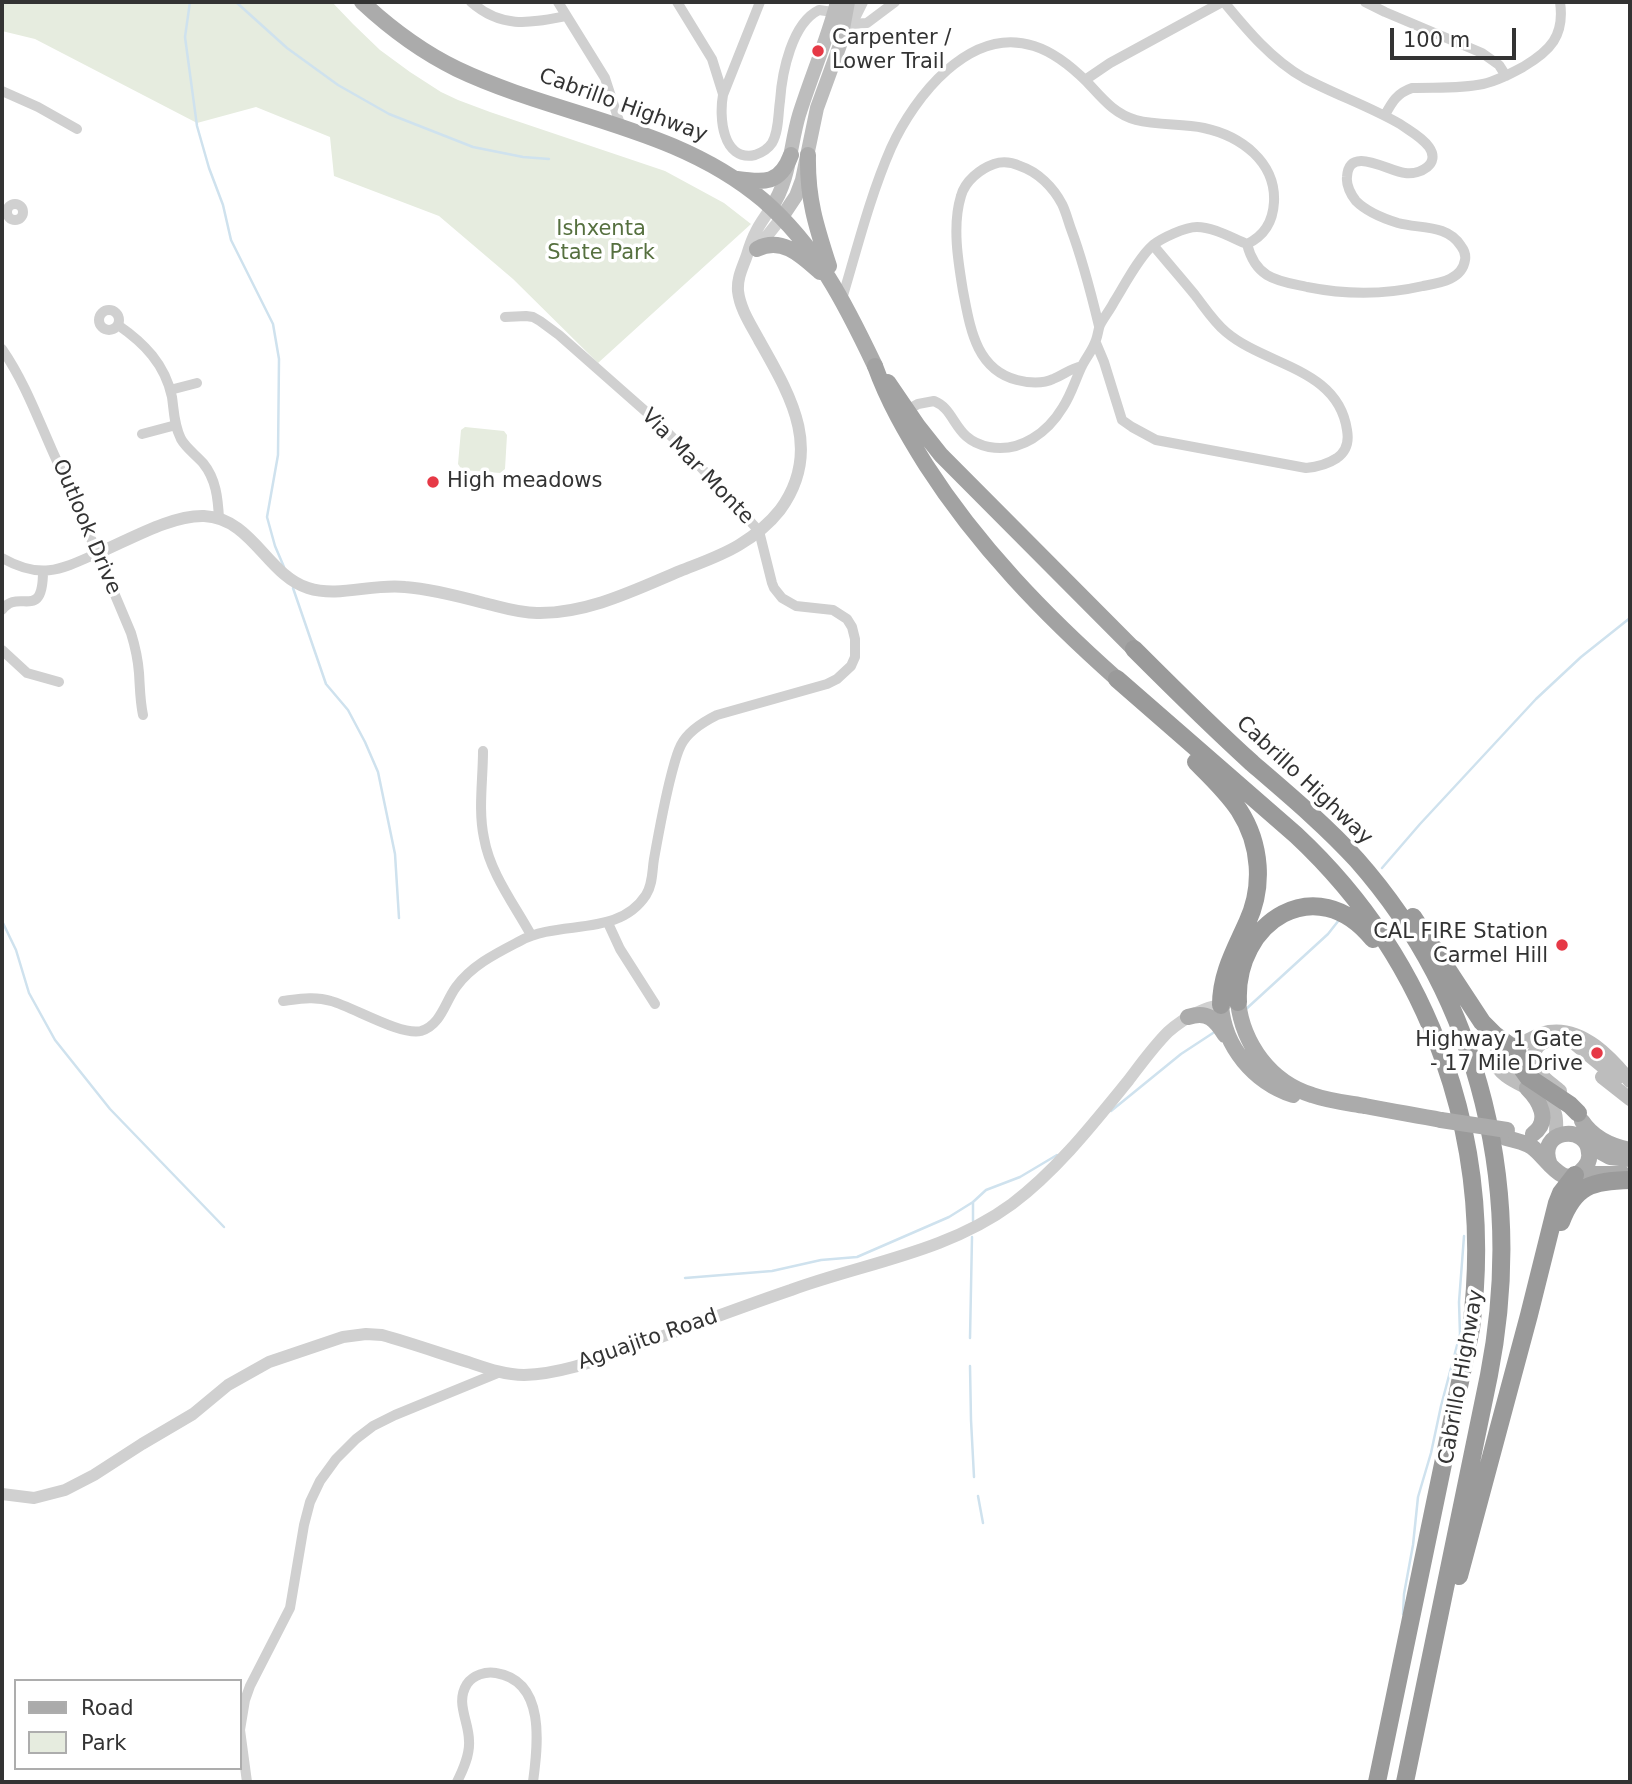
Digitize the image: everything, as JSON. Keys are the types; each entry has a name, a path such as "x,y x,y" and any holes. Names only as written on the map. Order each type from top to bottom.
{"highway":[{"name":"Cabrillo Highway","path":"875,366 929,440 960,475 1225,738 1333,836 1364,870 1397,913 1422,952 1448,1000 1466,1043 1480,1086 1494,1148 1500,1194 1502,1266 1496,1339 1405,1782"},
{"name":"Cabrillo Highway","path":"875,366 901,424 940,486 997,559 1045,612 1117,679 1296,835 1357,901 1407,977 1450,1077 1471,1166 1476,1220 1476,1275 1468,1346 1377,1782"},
{"path":"1156,713 1233,802 1243,816 1255,845 1258,871 1256,899 1227,968 1222,987 1229,1003"},
{"path":"1333,836 1363,859 1388,885 1419,924 1482,1022 1518,1053 1528,1077 1570,1105 1580,1117"},
{"path":"1229,1003 1238,984 1241,966 1258,933 1281,914 1314,907 1341,913 1361,925 1423,1010"},
{"path":"1422,1696 1447,1620 1530,1315 1556,1203 1576,1174"},
{"path":"1530,1315 1562,1220 1572,1199 1583,1189 1630,1177"}],"main road":[{"name":"Cabrillo Highway","path":"362,2 404,37 458,69 491,83 678,147 733,178 776,213 810,248 838,292 875,366"},
{"path":"776,213 779,195 799,155 840,45 848,9"},
{"path":"838,292 811,206 799,155 798,118 848,9"},
{"path":"733,178 755,181 773,179 799,155"},
{"path":"752,252 772,244 787,248 800,256 838,292"},
{"path":"1229,1003 1224,1026 1232,1045"},
{"path":"1229,1003 1260,1058 1272,1072 1305,1093 1507,1134 1532,1147 1561,1175 1630,1177"},
{"path":"1188,1017 1201,1015 1212,1018 1245,1062 1265,1082 1291,1095 1320,1098"},
{"path":"1555,1137 1554,1111 1546,1101 1502,1072 1494,1062 1497,1051 1552,1032 1565,1032 1578,1036 1602,1052 1630,1083"},
{"path":"1630,1083 1619,1080 1569,1041 1557,1039 1542,1043 1534,1051 1533,1060 1537,1070 1569,1100 1594,1135 1612,1145 1630,1150"},
{"path":"1533,1060 1550,1046 1566,1049 1630,1099"},
{"path":"1527,1088 1539,1103 1542,1114 1540,1126 1533,1133"},
{"path":"1576,1174 1588,1161 1589,1150 1586,1130 1580,1117"},
{"path":"1507,1134 1533,1133 1555,1137"},
{"path":"1550,1166 1547,1158 1549,1144 1560,1134 1578,1136 1586,1144 1609,1157 1630,1159"}],"street":[{"path":"471,2 491,16 515,22 566,16"},
{"path":"558,2 605,78 621,127"},
{"path":"677,2 712,58 723,95"},
{"path":"761,2 723,95 721,108 726,138 733,150 746,156 761,153 773,141 784,69 807,17 819,10 848,9 876,15"},
{"path":"848,9 867,23 895,2"},
{"path":"907,410 923,402 934,401 942,404 960,431 973,442 989,447 1016,446 1028,442 1039,435 1065,405 1082,366 1096,343 1099,326 1153,245 1176,233 1196,227 1247,244 1256,265 1268,276 1336,292 1374,293 1439,283 1449,280 1463,267 1465,256 1455,238 1440,230 1393,221 1366,209 1357,202 1348,187 1347,177 1355,162 1366,160 1407,174 1428,168 1433,160 1432,150 1424,141 1385,115 1304,78 1286,66 1258,41 1223,2 1110,62 1085,80"},
{"path":"1365,2 1482,53 1499,65 1506,76"},
{"path":"1385,115 1394,99 1405,90 1484,84 1506,76 1542,55 1555,39 1561,20 1560,2"},
{"path":"838,292 891,149 911,113 951,67 978,49 993,45 1025,44 1046,51 1085,80 1109,106 1124,116 1151,123 1213,130 1242,144 1259,157 1272,178 1274,206 1265,230 1247,244"},
{"path":"2,91 77,129"},
{"path":"1082,366 1069,369 1053,379 1024,382 996,371 977,346 967,319 958,269 960,197 971,179 1003,161 1031,170 1045,182 1062,204 1079,252 1099,326"},
{"path":"2,558 22,567 43,571 61,569 173,521 206,516 233,524 285,575 309,588 335,591 382,586 404,587 535,613 567,611 611,599 724,553 748,540 781,508 790,491 800,460 800,434 795,409 739,299 739,273 776,213"},
{"path":"1096,343 1122,420 1156,440 1306,468 1324,464 1343,453 1348,439 1344,413 1331,393 1320,384 1224,330 1153,245"},
{"name":"Via Mar Monte","path":"283,1001 314,998 328,1000 414,1032 435,1023 455,988 474,967 531,935 608,923 621,917 647,894 650,886 664,800 676,757 688,735 717,715 827,684 845,673 855,657 854,633 847,619 841,614 820,608 787,603 777,593 759,531 652,417 559,335 533,317 505,317"},
{"path":"118,325 152,354 160,368 170,390 176,425 182,440 209,472 216,489 219,519"},
{"name":"Outlook Drive","path":"2,349 27,395 98,553 135,647 139,700 143,715"},
{"path":"170,390 197,383"},
{"path":"142,434 176,425"},
{"path":"2,610 12,602 27,602 38,597 43,589 43,571"},
{"path":"2,650 27,673 59,682"},
{"path":"483,751 482,822 489,857 531,935"},
{"path":"608,923 620,949 655,1004"},
{"name":"Aguajito Road","path":"2,1494 34,1498 65,1490 193,1414 228,1385 270,1362 343,1337 382,1335 500,1372 523,1375 567,1369 825,1278 951,1239 980,1226 1013,1203 1043,1177 1068,1153 1168,1032 1188,1017 1209,1007 1229,1003"},
{"path":"242,1715 250,1686 290,1608 303,1525 320,1481 356,1439 373,1426 500,1372"},
{"path":"457,1782 469,1749 461,1705 464,1691 469,1680 493,1672 517,1681 530,1698 536,1734 533,1782"},
{"path":"242,1745 247,1782"}],"green space":[{"name":"Ishxenta State Park","path":"2,2 332,2 380,50 441,92 490,112 665,171 724,203 751,224 598,363 513,279 439,216 334,176 330,137 256,107 197,123 35,39 2,31"},
{"path":"465,427 504,431 507,435 505,469 500,473 462,470 458,464 461,430"}],"waterway":[{"path":"190,2 185,37 197,126 223,205 231,240 273,324 279,359 278,455 267,517 284,567"},
{"path":"236,2 287,48 338,85 389,114 473,147 549,159"},
{"path":"293,588 326,684 348,710 378,772 395,854 399,918"},
{"path":"1382,868 1536,699 1581,657 1630,618"},
{"path":"1245,1010 1328,934 1339,920"},
{"path":"2,921 16,950 29,993 55,1040 110,1109 224,1227"},
{"path":"1111,1111 1181,1054 1213,1033"},
{"path":"685,1278 772,1271 821,1260 857,1257 949,1217 986,1190 1020,1177 1057,1155"},
{"path":"973,1202 973,1221"},
{"path":"1403,1614 1418,1497 1460,1334 1459,1302 1464,1236"},
{"path":"970,1338 972,1237"},
{"path":"970,1366 974,1477"},
{"path":"978,1496 983,1523"}],"place":[{"name":"Carpenter / Lower Trail","path":"818,51"},
{"name":"High meadows","path":"433,482"},
{"name":"CAL FIRE Station Carmel Hill","path":"1562,945"},
{"name":"Highway 1 Gate - 17 Mile Drive","path":"1597,1053"}]}
